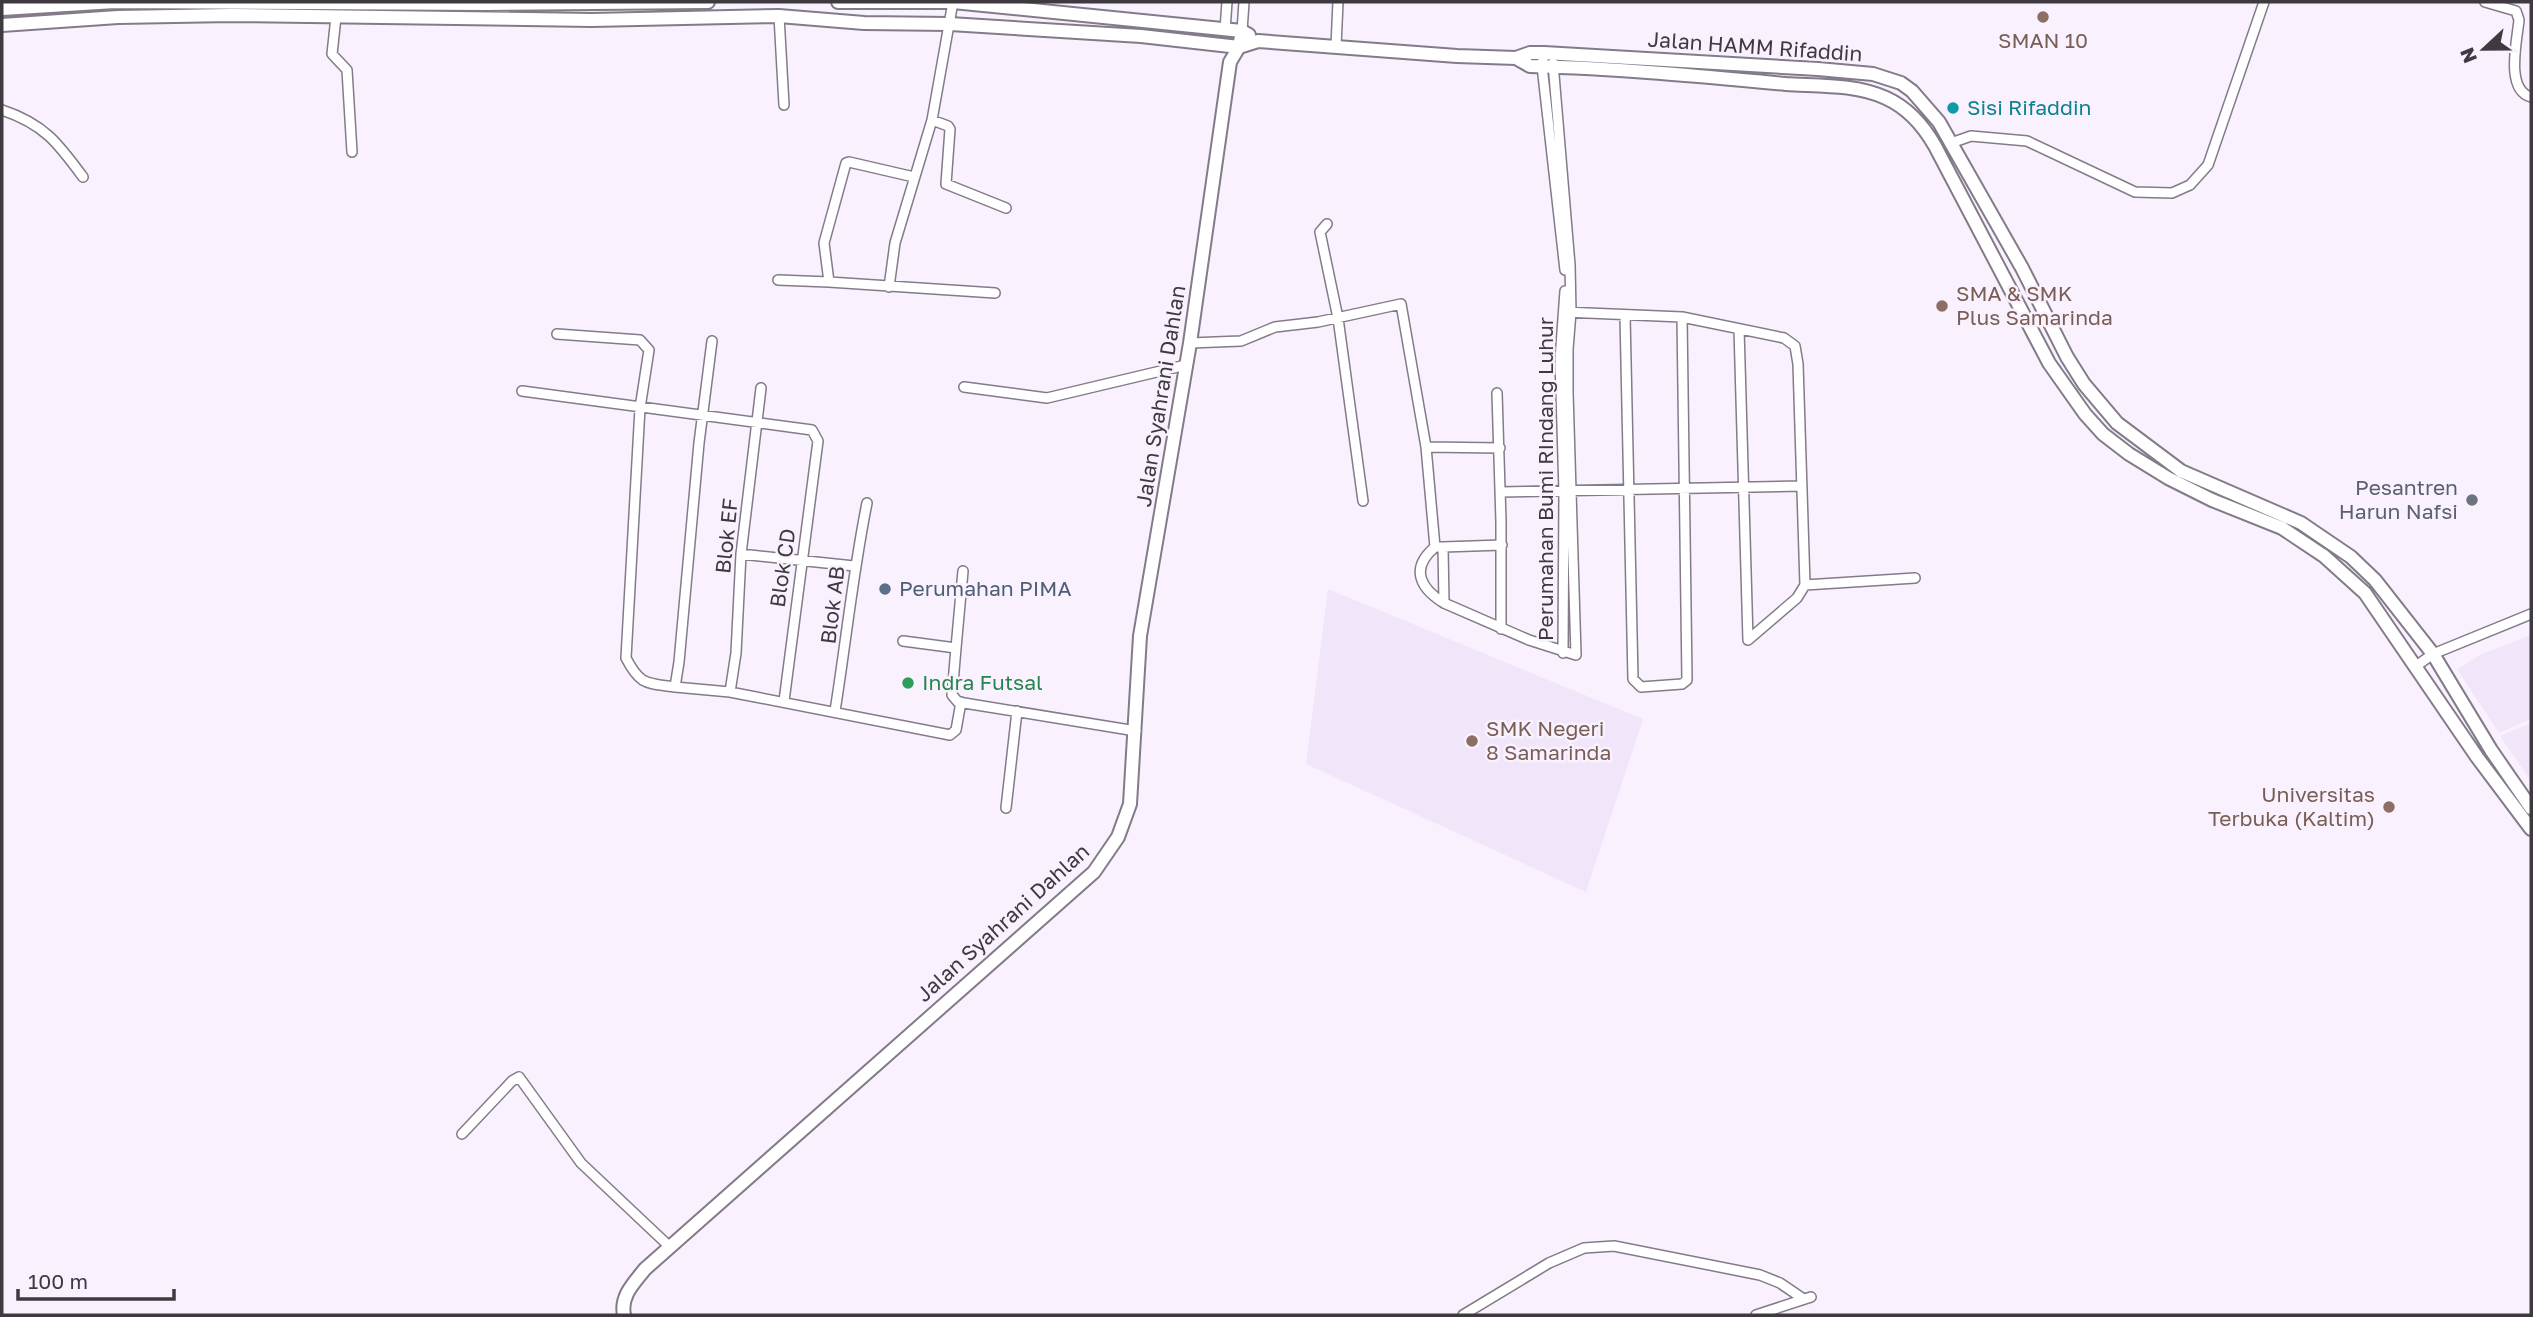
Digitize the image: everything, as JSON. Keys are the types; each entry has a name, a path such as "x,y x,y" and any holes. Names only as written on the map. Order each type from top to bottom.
{"main road":[{"path":"7,6 114,2 336,17 635,20 779,16 864,23 950,24 1141,36 1240,47 1242,31 953,2 838,2"},
{"path":"2,25 283,2 708,2"},
{"path":"635,3 635,20"},
{"path":"1224,45 1225,30"},
{"name":"Jalan HAMM Rifaddin","path":"1242,31 1258,41"},
{"name":"Jalan HAMM Rifaddin","path":"1240,47 1258,41 1457,57 1516,58 1530,53 1548,60 1865,91 1887,98 1912,114 1927,132 2029,326 2062,382 2103,434 2168,478 2282,528 2323,556 2365,593 2477,757 2531,829"},
{"name":"Jalan Syahrani Dahlan","path":"1224,45 1230,62"},
{"name":"Jalan Syahrani Dahlan","path":"624,1315 622,1309 626,1293 646,1269 1094,872 1118,837 1130,804 1140,636 1186,365 1194,343 1230,62 1240,47"},
{"name":"Jalan HAMM Rifaddin","path":"1548,60 1791,67 1873,74 1901,83 1912,91 1939,122 2022,268 2045,318 2084,384 2117,423 2181,471 2301,523 2351,557 2375,580 2433,654 2491,750 2531,808"},
{"path":"2029,326 2045,318"}],"street":[{"path":"889,287 895,243 932,120 953,2"},
{"path":"1225,30 1227,2"},
{"path":"1242,31 1244,2"},
{"path":"1336,46 1338,2"},
{"path":"1951,144 1971,136 2027,141 2135,192 2172,193 2190,185 2208,165 2264,2"},
{"path":"2485,2 2515,11 2519,20 2515,81 2522,93 2531,97"},
{"path":"779,16 783,105"},
{"path":"336,17 332,54 347,69 352,152"},
{"name":"Perumahan Bumi RIndang Luhur","path":"1444,603 1563,653 1568,492 1560,360 1570,265 1548,60"},
{"path":"2,110 37,127 58,142 83,177"},
{"path":"932,120 950,129 946,184 1006,208"},
{"path":"829,282 824,245 844,165 849,162 914,177"},
{"path":"1327,224 1320,232 1338,318 1363,501"},
{"path":"778,280 995,293"},
{"path":"1194,343 1241,341 1275,327 1338,318 1399,304 1403,306 1426,447 1444,603"},
{"path":"1567,312 1682,317 1784,338 1792,343 1796,350 1805,585 1800,595 1748,640 1740,329"},
{"path":"1625,316 1633,680 1641,687 1682,684 1687,680 1682,317"},
{"path":"557,334 640,340 646,344 649,351 640,408 626,658 639,679 652,684 784,701 950,735 956,730 961,702"},
{"path":"675,687 712,341"},
{"path":"964,387 1049,398 1186,365"},
{"name":"Blok EF","path":"730,692 736,653 741,554 761,388"},
{"path":"522,391 758,422"},
{"path":"1497,393 1502,545 1501,629"},
{"name":"Blok CD","path":"758,422 808,428 816,434 818,441 784,701"},
{"path":"1426,447 1500,448"},
{"path":"1501,492 1800,486"},
{"path":"1563,653 1576,655 1568,492"},
{"name":"Blok AB","path":"835,711 854,566 867,503"},
{"path":"1444,603 1426,591 1421,578 1423,562 1439,547 1502,545"},
{"path":"741,554 854,566"},
{"path":"962,571 952,695 955,700 1136,731"},
{"path":"1805,585 1915,578"},
{"path":"2416,666 2433,654 2531,614"},
{"path":"903,641 956,648"},
{"path":"1006,808 1017,711"},
{"path":"462,1134 512,1081 519,1077 581,1163 670,1247"},
{"path":"1466,1313 1549,1263 1584,1248 1614,1246 1760,1275 1807,1297 1756,1315"},
{"path":"1466,1313 1479,1315"}],"shaded area":[{"name":"SMK Negeri 8 Samarinda","path":"1328,589 1643,719 1586,892 1306,764"},
{"path":"2531,635 2531,719 2499,733 2457,669 2482,654"},
{"path":"2531,723 2531,781 2500,736"}],"place":[{"name":"SMAN 10","path":"2043,17"},
{"name":"Sisi Rifaddin","path":"1953,108"},
{"name":"SMA & SMK Plus Samarinda","path":"1942,306"},
{"name":"Pesantren Harun Nafsi","path":"2472,500"},
{"name":"Perumahan PIMA","path":"885,589"},
{"name":"Indra Futsal","path":"908,683"},
{"name":"SMK Negeri 8 Samarinda","path":"1472,741"},
{"name":"Universitas Terbuka (Kaltim)","path":"2389,807"}]}
